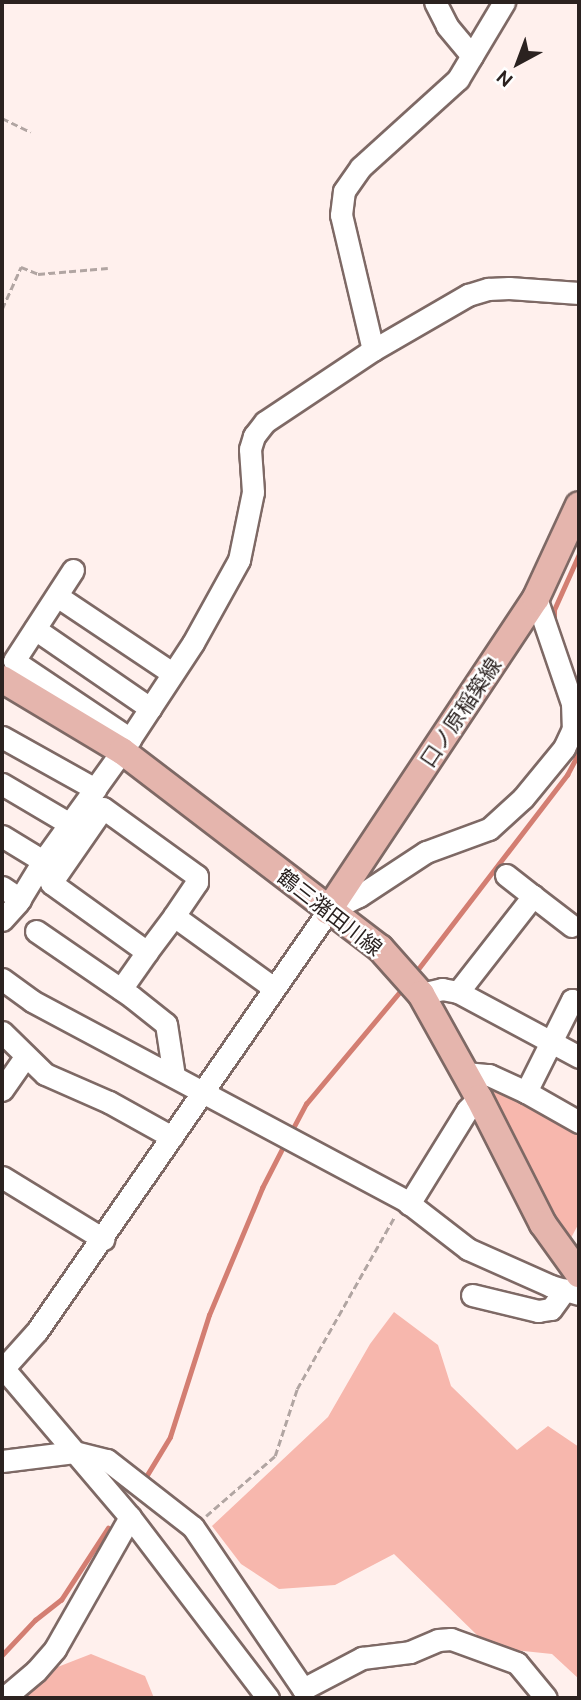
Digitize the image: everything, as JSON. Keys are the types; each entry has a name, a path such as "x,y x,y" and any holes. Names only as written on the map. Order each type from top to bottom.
{"main road":[{"name":"口ノ原稲築線","path":"328,911 536,598 579,505"},
{"name":"鶴三潴田川線","path":"2,679 126,745 328,911 380,948 421,995 479,1098 575,1286"}],"street":[{"path":"435,2 447,26 472,56"},
{"path":"373,350 341,215 344,191 361,167 458,79 504,2"},
{"path":"2,920 20,899 126,745 173,673 239,560 253,492 250,449 254,436 277,412 373,350 468,295 488,289 579,293"},
{"path":"73,570 14,661 126,745"},
{"path":"57,596 173,673"},
{"path":"268,1698 130,1517 3,1369 37,1331 103,1239 328,911 359,897 426,852 489,829 523,798 564,748 576,730 572,703 536,598"},
{"path":"35,629 150,708"},
{"path":"2,737 95,789"},
{"path":"2,783 70,824"},
{"path":"121,989 197,882 194,870 103,808 51,883 147,952"},
{"path":"2,836 43,862"},
{"path":"506,875 572,926"},
{"path":"2,887 20,899"},
{"path":"458,992 533,896"},
{"path":"174,916 274,988"},
{"path":"36,931 121,989 166,1024 174,1076"},
{"path":"2,979 32,1001 406,1202 468,1249 575,1286 551,1309 538,1311 472,1295"},
{"path":"421,995 442,989 458,992 579,1057"},
{"path":"526,1092 577,997"},
{"path":"2,1032 45,1074 109,1102 172,1137"},
{"path":"2,1090 25,1057"},
{"path":"465,1073 489,1075 579,1122"},
{"path":"406,1202 467,1110 479,1098"},
{"path":"2,1177 103,1239"},
{"path":"2,1461 74,1452 107,1460 193,1527 303,1689 362,1658 410,1652 438,1640 451,1639 517,1663 547,1698"},
{"path":"4,1698 36,1671 55,1649 130,1517"}],"path":[{"path":"2,118 31,132"},
{"path":"2,309 21,267 38,274 108,268"},
{"path":"193,1527 275,1456 298,1389 406,1202"}],"shaded area":[{"path":"492,1091 510,1094 579,1132 579,1223 571,1238 538,1196 485,1094"},
{"path":"394,1312 438,1345 451,1386 517,1450 548,1426 579,1447 579,1679 552,1654 514,1650 479,1637 394,1554 335,1585 279,1589 241,1564 212,1526 328,1417 370,1344"},
{"path":"91,1654 145,1676 154,1698 23,1698 55,1668"}],"waterway":[{"path":"554,621 554,610 579,554"},
{"path":"415,973 567,775 576,758 579,738"},
{"path":"291,1132 306,1104 403,988"},
{"path":"144,1480 170,1437 209,1315 262,1188 285,1143"},
{"path":"2,1655 35,1620 61,1600 108,1528"}]}
